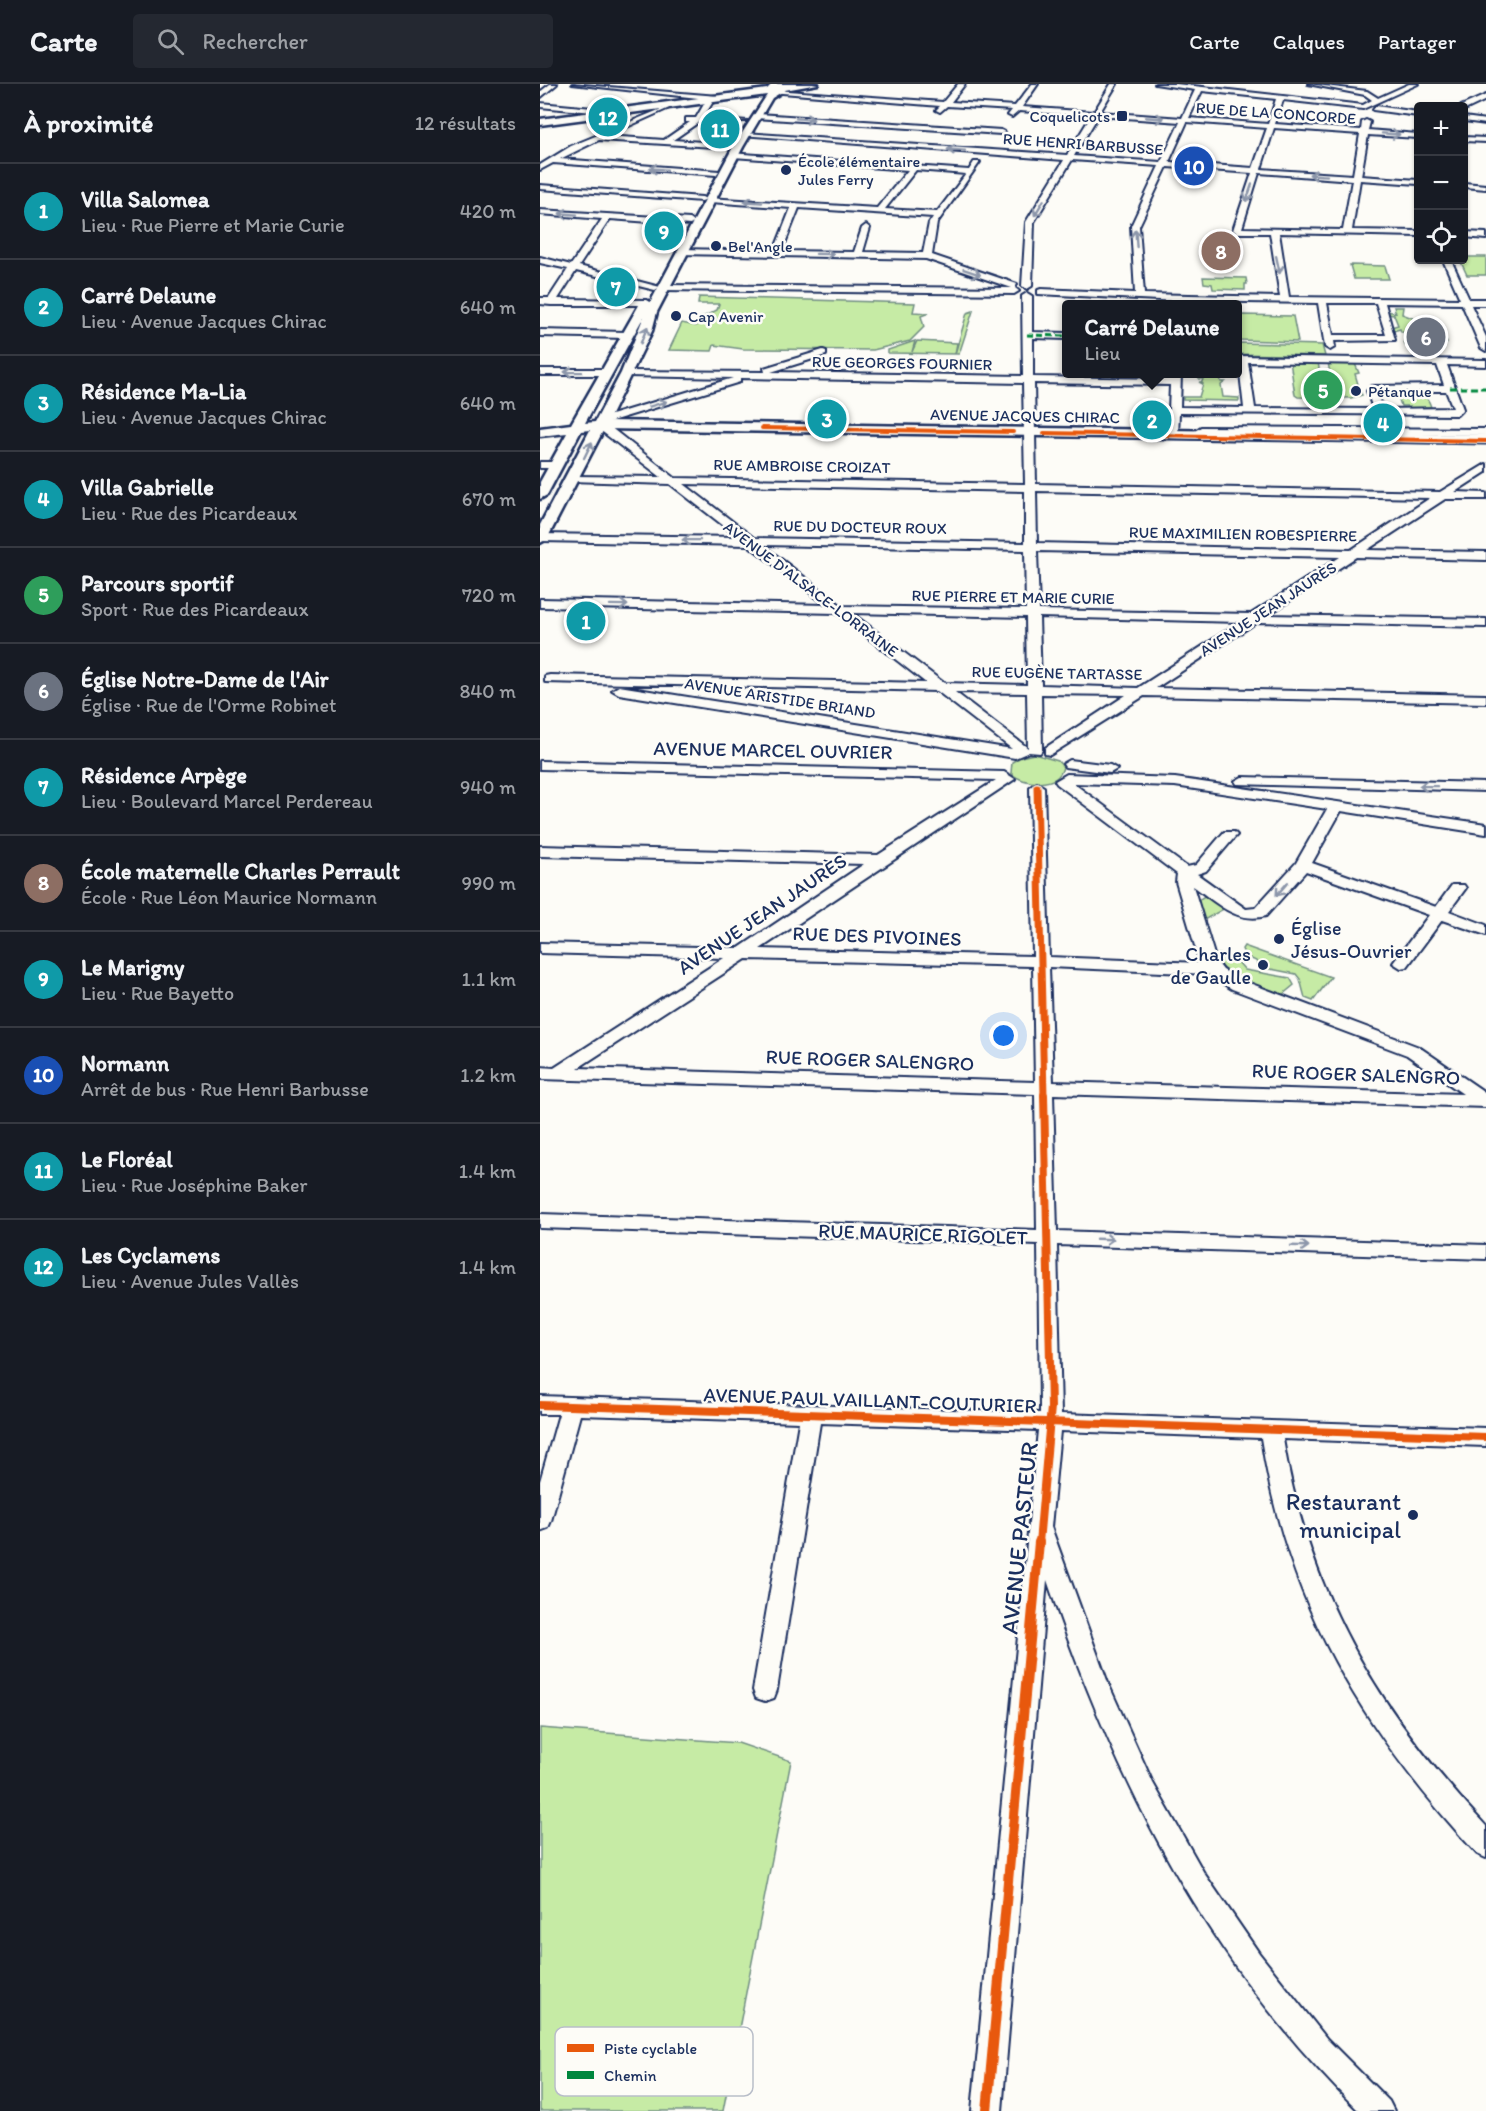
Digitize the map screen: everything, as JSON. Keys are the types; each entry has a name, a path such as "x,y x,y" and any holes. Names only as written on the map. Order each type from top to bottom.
{"main road":[{"path":"540,122 814,84"},
{"path":"541,538 627,373 646,331 659,287 690,222 770,90"},
{"path":"540,495 626,334 682,252 716,173 745,135 751,120 770,90"},
{"name":"AVENUE JACQUES CHIRAC","path":"540,432 601,423 1486,440"}],"street":[{"path":"540,96 554,84"},
{"path":"575,84 714,99"},
{"path":"926,127 962,84"},
{"path":"927,256 933,223 1035,84"},
{"path":"1006,778 1002,771 1004,761 1031,751 1035,689 1029,380 1027,335 1021,290 1030,222 1114,84"},
{"path":"1158,84 1280,98 1372,106 1414,107"},
{"path":"1215,90 1232,84"},
{"path":"1311,84 1367,93 1372,106 1365,132 1347,233"},
{"path":"1372,106 1415,84"},
{"path":"1293,99 1326,85"},
{"path":"1140,296 1135,226 1199,89"},
{"name":"RUE DE LA CONCORDE","path":"770,90 1414,136"},
{"path":"867,107 883,91"},
{"path":"1468,105 1486,97"},
{"path":"1280,98 1238,230 1414,234"},
{"path":"666,142 698,120 714,99"},
{"path":"540,168 598,137 674,104"},
{"path":"540,105 614,112"},
{"path":"1372,106 1414,113"},
{"path":"1468,107 1486,107"},
{"path":"853,122 861,114"},
{"path":"687,120 853,122 1001,132"},
{"path":"1468,120 1486,122"},
{"name":"RUE HENRI BARBUSSE","path":"745,135 1414,182"},
{"path":"598,137 971,172"},
{"path":"1468,139 1486,140"},
{"path":"551,161 716,173"},
{"path":"879,211 914,168"},
{"path":"1468,185 1486,187"},
{"path":"540,197 543,187 940,215"},
{"path":"777,253 796,205"},
{"path":"540,212 690,222"},
{"path":"551,302 607,217"},
{"path":"858,255 866,228"},
{"path":"1274,231 1286,299"},
{"path":"1468,235 1486,236"},
{"path":"682,252 927,256 1021,290"},
{"path":"540,260 572,270 659,287 1021,290 1140,296 1171,300"},
{"path":"1449,264 1467,302 1481,322 1486,347"},
{"path":"1232,300 1486,302"},
{"path":"1322,300 1333,361"},
{"path":"1330,338 1392,338 1380,301"},
{"path":"540,302 647,303"},
{"path":"540,333 626,334"},
{"path":"1027,335 1062,336"},
{"path":"601,423 823,353"},
{"path":"1242,359 1486,363"},
{"path":"1174,410 1453,413 1458,409 1441,362"},
{"path":"1242,369 1250,411"},
{"path":"540,372 606,372"},
{"name":"RUE GEORGES FOURNIER","path":"627,373 1029,380 1176,378"},
{"path":"1173,435 1176,378"},
{"path":"1378,413 1372,391 1375,388 1450,388"},
{"name":"AVENUE D'ALSACE-LORRAINE","path":"601,423 668,480 941,687 1031,751 1063,756 1067,774"},
{"path":"1196,435 1201,430 1486,432"},
{"path":"540,465 556,465"},
{"name":"AVENUE JEAN JAURÈS","path":"1031,751 1141,691 1486,467"},
{"name":"RUE AMBROISE CROIZAT","path":"573,478 1486,496"},
{"name":"RUE DU DOCTEUR ROUX","path":"541,538 999,546"},
{"name":"RUE MAXIMILIEN ROBESPIERRE","path":"999,546 1486,556"},
{"name":"RUE PIERRE ET MARIE CURIE","path":"540,603 1486,623"},
{"name":"AVENUE ARISTIDE BRIAND","path":"545,678 623,685 1031,751"},
{"name":"RUE EUGÈNE TARTASSE","path":"623,685 941,687 1486,699"},
{"name":"AVENUE MARCEL OUVRIER","path":"540,765 1006,778 1021,785 1037,787"},
{"path":"1067,774 1175,782 1275,795 1486,829"},
{"path":"1067,774 1185,873 1243,914 1256,915 1263,910 1303,865 1337,805"},
{"path":"1037,787 1067,774 1486,787"},
{"name":"AVENUE JEAN JAURÈS","path":"540,1084 548,1073 743,953 1006,778"},
{"path":"1258,781 1275,795"},
{"name":"AVENUE PASTEUR","path":"987,2111 1030,1614 1050,1423 1037,787"},
{"path":"1185,873 1201,868 1229,835"},
{"path":"540,851 881,860"},
{"path":"1303,865 1486,930"},
{"path":"1185,873 1184,882 1212,969 1232,983 1413,1051 1486,1099"},
{"path":"1401,963 1458,888"},
{"name":"RUE DES PIVOINES","path":"540,948 1041,961 1212,969"},
{"name":"RUE ROGER SALENGRO","path":"548,1073 1486,1099"},
{"name":"RUE MAURICE RIGOLET","path":"540,1221 1486,1252"},
{"name":"AVENUE PAUL VAILLANT-COUTURIER","path":"540,1405 1486,1437"},
{"path":"540,1521 572,1406"},
{"path":"765,1690 812,1414"},
{"path":"1271,1431 1285,1518 1300,1563 1317,1602 1364,1688 1393,1735 1433,1787 1486,1845"},
{"path":"1041,1525 1067,1606 1107,1711 1161,1825 1223,1926 1303,2031 1379,2111"}],"green space":[{"path":"1468,257 1486,257 1486,275 1467,275 1462,264 1468,264"},
{"path":"1350,265 1385,266 1389,279 1354,279"},
{"path":"1203,277 1246,278 1247,284 1245,284 1245,290 1213,289 1212,284 1204,283"},
{"path":"699,297 915,303 913,312 929,313 921,316 924,327 910,341 873,350 743,349 714,345 712,351 669,350 682,323 696,326 701,318 717,310 719,304 698,304"},
{"path":"1394,307 1403,307 1402,314 1418,320 1422,329 1424,329 1422,324 1439,324 1444,333 1415,332 1413,334 1417,340 1441,341 1445,337 1447,343 1405,344 1404,341 1411,340 1409,332 1401,332 1400,329 1393,331 1391,327 1398,325 1394,315 1387,314 1387,311 1396,313"},
{"path":"973,311 959,354 955,354 967,313"},
{"path":"1242,315 1293,316 1298,342 1242,340"},
{"path":"915,341 912,352 917,341 957,343 955,354 888,353 888,350"},
{"path":"1242,343 1322,345 1325,356 1242,354"},
{"path":"1290,361 1294,364 1318,362 1320,374 1330,374 1328,362 1355,364 1359,373 1355,374 1358,384 1356,385 1362,395 1351,398 1298,397 1295,395"},
{"path":"1220,378 1221,382 1225,382 1221,385 1223,397 1239,398 1239,401 1183,400 1183,397 1199,397 1203,384 1199,382 1203,379 1199,379"},
{"path":"1401,393 1424,395 1431,407 1425,407 1426,411 1408,410 1407,406 1401,406 1398,396 1402,396"},
{"path":"1034,754 1058,761 1063,767 1060,774 1048,782 1040,783 1023,780 1011,773 1012,762"},
{"path":"1206,895 1227,907 1204,920 1198,900"},
{"path":"1244,946 1331,977 1313,1001 1305,998 1300,979 1296,974 1260,967 1256,961 1245,956 1242,949"},
{"path":"1219,954 1238,962 1245,970 1290,978 1294,985 1282,995 1243,981 1226,971 1216,955"},
{"path":"540,1728 738,1743 791,1761 739,2027 555,2027 555,2096 726,2096 723,2111 540,2111"}],"marked path":[{"path":"1027,335 1062,336"},
{"path":"1450,388 1486,388"}],"cycle path":[{"path":"762,428 1013,432"},
{"path":"1044,433 1486,441"},
{"path":"987,2111 1051,1407 1037,787"},
{"path":"540,1405 1486,1437"}],"place":[{"name":"Coquelicots","path":"1122,116"},
{"name":"Les Cyclamens","path":"608,117"},
{"name":"Le Floréal","path":"720,129"},
{"name":"Normann","path":"1194,166"},
{"name":"École élémentaire Jules Ferry","path":"786,170"},
{"name":"Le Marigny","path":"664,231"},
{"name":"Bel'Angle","path":"716,246"},
{"name":"École maternelle Charles Perrault","path":"1221,251"},
{"name":"Résidence Arpège","path":"616,287"},
{"name":"Cap Avenir","path":"676,316"},
{"name":"Église Notre-Dame de l'Air","path":"1426,337"},
{"name":"Parcours sportif","path":"1323,390"},
{"name":"Pétanque","path":"1356,391"},
{"name":"Résidence Ma-Lia","path":"827,419"},
{"name":"Carré Delaune","path":"1152,420"},
{"name":"Villa Gabrielle","path":"1383,423"},
{"name":"Villa Salomea","path":"586,621"},
{"name":"Église Jésus-Ouvrier","path":"1279,939"},
{"name":"Charles de Gaulle","path":"1263,965"},
{"name":"Restaurant municipal","path":"1413,1515"}]}
